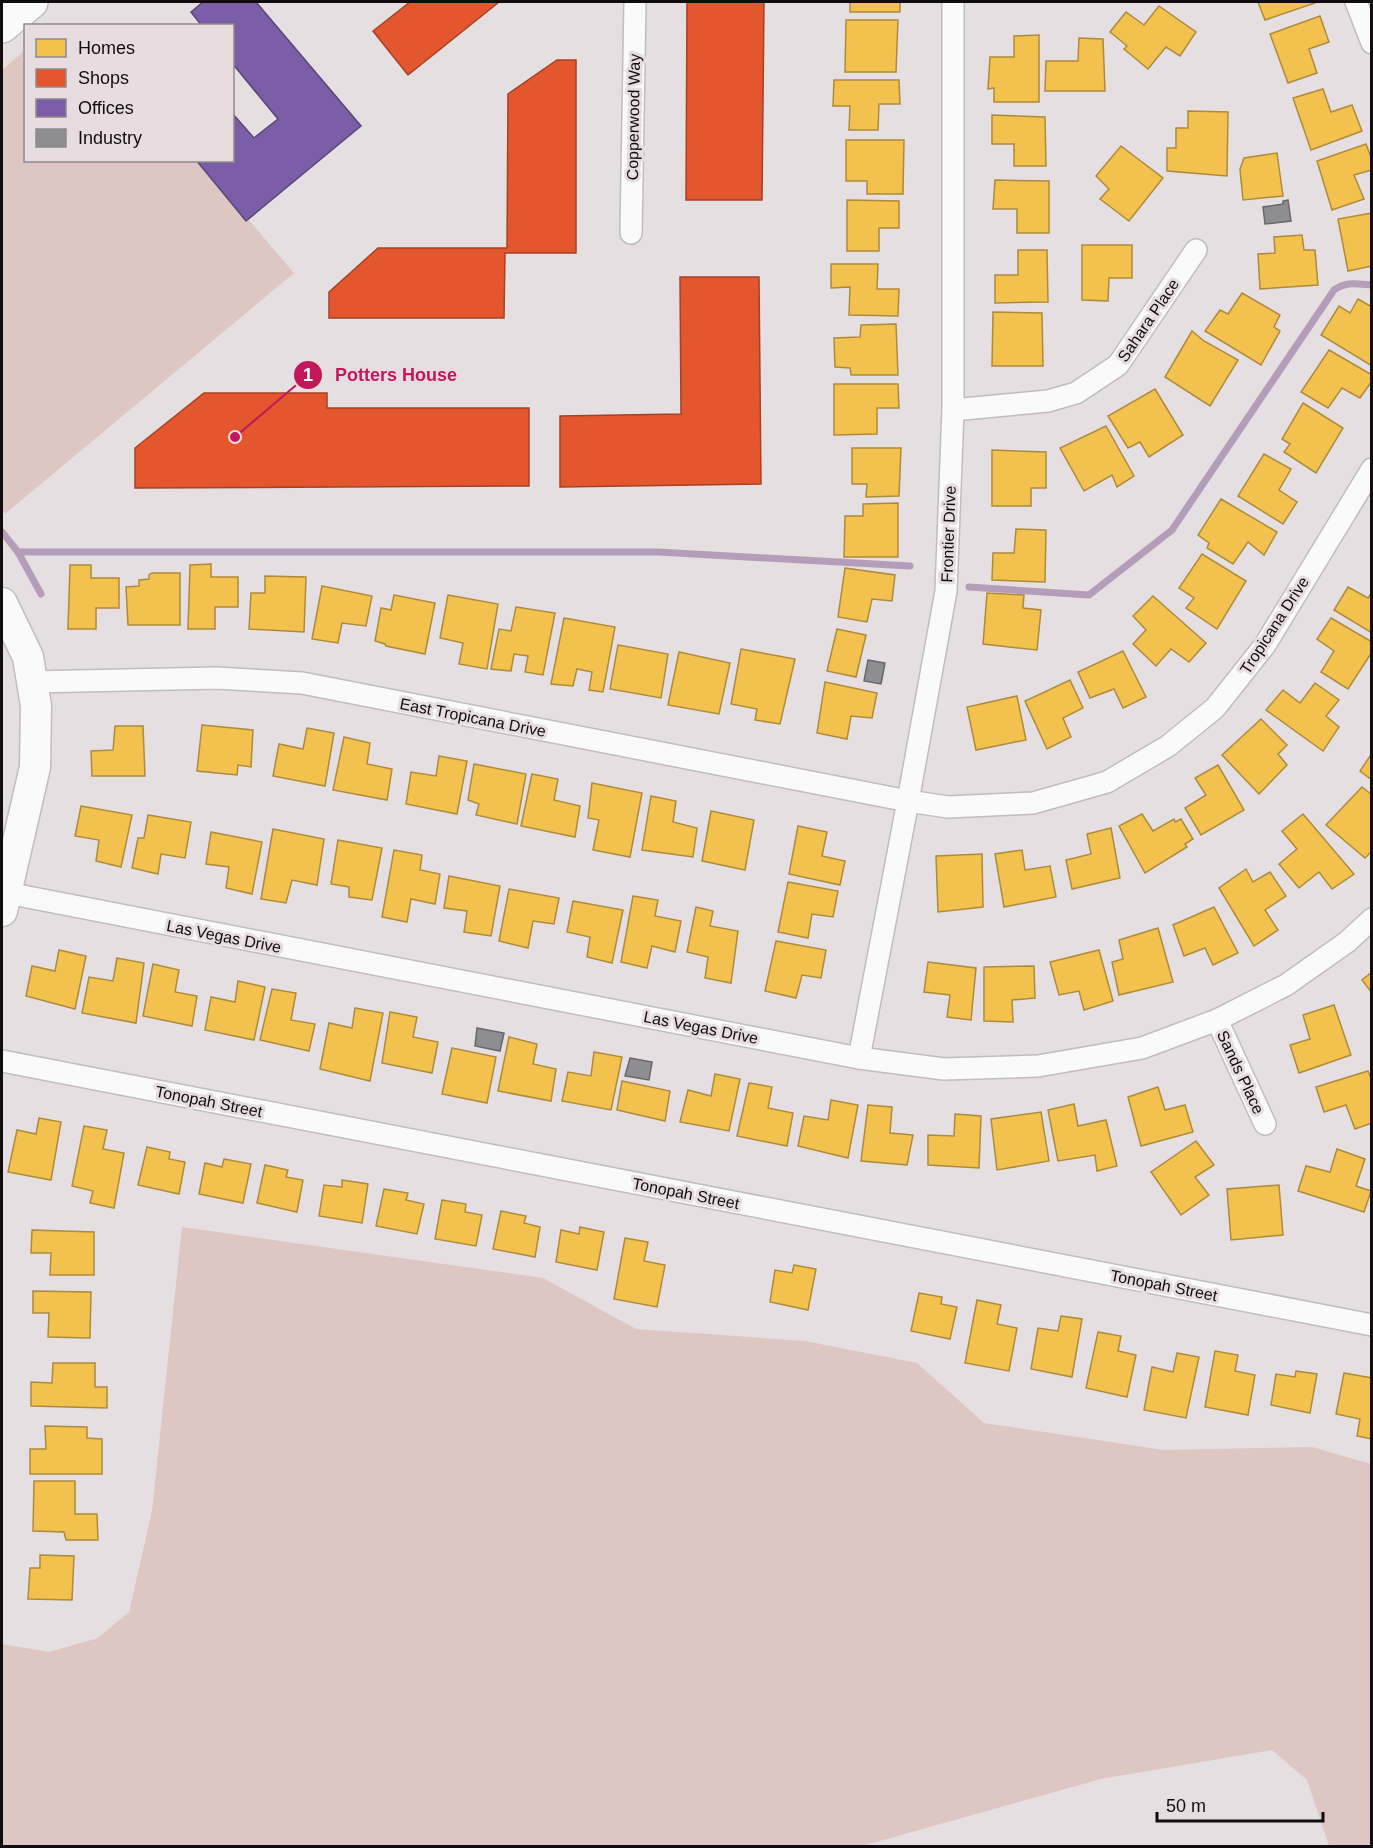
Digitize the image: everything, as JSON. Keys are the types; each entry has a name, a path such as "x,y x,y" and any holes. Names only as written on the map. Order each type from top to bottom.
{"main road":[{"path":"2,26 31,2"},
{"path":"2,603 28,657 36,706 35,766 3,899"}],"street":[{"name":"Copperwood Way","path":"631,233 635,2"},
{"name":"Frontier Drive","path":"859,1058 946,591 953,410 953,2"},
{"path":"1356,2 1371,43"},
{"name":"Sahara Place","path":"953,410 1047,401 1076,393 1118,365 1196,250"},
{"name":"Tropicana Drive","path":"908,801 948,807 1033,803 1107,782 1168,746 1215,708 1265,645 1371,469"},
{"name":"East Tropicana Drive","path":"33,682 217,678 302,683 908,801"},
{"name":"Las Vegas Drive","path":"3,899 859,1058 944,1069 1038,1066 1142,1048 1217,1020 1286,985 1347,942 1371,919"},
{"name":"Sands Place","path":"1217,1020 1265,1124"},
{"name":"Tonopah Street","path":"2,1061 1371,1325"}],"shaded area":[{"path":"24,51 24,162 199,162 294,273 5,514 2,509 2,70"},
{"path":"182,1227 543,1278 636,1329 805,1341 917,1363 984,1423 1164,1450 1312,1447 1371,1464 1371,1846 1329,1846 1307,1780 1272,1750 1101,1779 862,1846 2,1846 2,1644 49,1652 98,1638 129,1612 152,1511"}],"building: Homes":[{"path":"850,2 900,2 900,12 850,12"},
{"path":"1258,2 1314,2 1315,3 1265,20"},
{"path":"1159,6 1196,32 1180,56 1166,47 1148,69 1124,49 1127,46 1110,32 1126,12 1144,25"},
{"path":"1320,16 1329,42 1309,49 1317,73 1288,83 1270,34"},
{"path":"846,20 898,20 896,72 845,72"},
{"path":"1039,35 1039,102 994,102 994,88 988,89 990,57 1014,57 1014,36"},
{"path":"1079,38 1103,39 1105,91 1045,91 1046,61 1078,61"},
{"path":"834,80 899,80 900,104 879,104 878,130 849,130 850,106 833,106"},
{"path":"1323,89 1331,112 1352,105 1362,131 1311,150 1293,98"},
{"path":"1188,111 1228,112 1227,176 1167,171 1167,148 1176,148 1176,128 1188,128"},
{"path":"992,115 1045,117 1046,166 1014,166 1014,144 992,144"},
{"path":"846,140 904,140 903,194 867,194 867,181 846,181"},
{"path":"1366,144 1372,160 1372,170 1354,175 1364,199 1332,210 1317,161"},
{"path":"1121,146 1163,178 1129,221 1100,199 1109,189 1096,176"},
{"path":"1277,153 1283,196 1243,200 1240,169 1244,158"},
{"path":"995,180 1049,181 1049,233 1017,233 1017,209 993,209"},
{"path":"847,200 899,201 899,228 879,228 879,251 847,251"},
{"path":"1372,213 1372,266 1348,271 1338,219"},
{"path":"1302,235 1304,250 1315,250 1318,285 1260,289 1258,254 1275,253 1274,237"},
{"path":"1082,245 1132,245 1132,278 1109,278 1108,301 1082,300"},
{"path":"1018,250 1047,250 1048,302 995,303 995,275 1018,275"},
{"path":"831,264 878,264 877,289 899,289 898,316 849,315 850,287 831,288"},
{"path":"1242,293 1280,315 1274,327 1280,331 1261,365 1205,331 1220,310 1228,314"},
{"path":"1358,299 1372,307 1372,366 1321,335 1339,306 1350,313"},
{"path":"993,312 1042,313 1043,366 992,366"},
{"path":"896,324 898,375 851,375 850,368 835,367 834,338 860,337 861,325"},
{"path":"1192,331 1204,341 1238,360 1210,406 1165,377"},
{"path":"1329,350 1372,375 1372,381 1360,398 1342,388 1328,408 1301,392"},
{"path":"834,384 898,384 899,408 877,408 877,434 834,435"},
{"path":"1155,389 1183,435 1149,457 1140,442 1128,448 1108,416"},
{"path":"1303,403 1343,428 1316,473 1284,452 1290,444 1282,439"},
{"path":"1106,426 1134,476 1117,487 1112,475 1084,491 1060,448"},
{"path":"852,448 901,448 899,496 866,497 867,484 852,484"},
{"path":"992,450 1046,452 1046,488 1031,488 1031,506 992,506"},
{"path":"1264,454 1291,469 1279,490 1297,502 1283,524 1238,496"},
{"path":"1221,499 1277,532 1264,555 1248,542 1233,564 1207,548 1209,543 1198,535"},
{"path":"898,503 898,557 844,557 845,516 863,516 863,504"},
{"path":"1016,529 1046,530 1045,582 992,580 993,553 1014,553"},
{"path":"1202,554 1246,581 1217,629 1186,608 1194,598 1179,588"},
{"path":"211,564 211,577 238,577 238,607 215,607 215,629 188,629 190,565"},
{"path":"70,565 91,565 91,578 119,578 119,608 96,608 96,629 68,629"},
{"path":"845,568 895,575 892,601 872,599 867,622 838,617"},
{"path":"152,573 180,573 180,625 128,625 126,587 139,586 139,580 149,579"},
{"path":"265,576 306,577 304,632 249,629 251,593 265,593"},
{"path":"322,586 372,596 366,626 342,623 338,643 312,639"},
{"path":"1348,587 1368,598 1372,592 1372,633 1334,610"},
{"path":"987,593 1024,595 1023,608 1041,610 1037,650 983,644"},
{"path":"394,595 435,603 425,654 386,646 375,641 381,608 391,610"},
{"path":"448,595 498,604 487,669 459,664 463,643 440,638"},
{"path":"1153,596 1206,643 1189,662 1171,649 1156,666 1133,644 1146,630 1133,616"},
{"path":"516,607 555,613 543,675 525,672 528,656 514,654 511,671 491,669 499,629 511,631"},
{"path":"564,618 615,627 603,692 589,690 592,672 577,669 573,686 551,684"},
{"path":"1331,618 1372,642 1372,652 1348,689 1321,672 1334,651 1317,639"},
{"path":"837,629 866,635 856,677 827,671"},
{"path":"618,645 668,654 661,698 610,689"},
{"path":"741,649 795,659 780,724 755,720 757,709 731,704"},
{"path":"1123,651 1146,697 1123,708 1114,689 1090,698 1078,672"},
{"path":"679,652 730,663 719,714 668,705"},
{"path":"1070,680 1083,708 1063,718 1071,737 1047,749 1025,701"},
{"path":"825,682 877,693 872,718 851,716 847,739 817,733"},
{"path":"1315,683 1339,700 1326,716 1339,727 1323,751 1266,710 1283,690 1300,703"},
{"path":"1017,696 1026,740 976,750 967,707"},
{"path":"1261,719 1287,745 1278,754 1287,765 1259,794 1222,755"},
{"path":"202,725 253,730 251,767 238,765 237,775 197,771"},
{"path":"115,726 143,726 145,776 92,776 91,751 113,750"},
{"path":"307,728 334,733 325,786 273,776 279,744 303,749"},
{"path":"344,737 370,743 367,764 392,769 387,800 333,790"},
{"path":"1372,753 1372,780 1360,771"},
{"path":"439,756 467,761 457,814 406,804 411,772 436,776"},
{"path":"474,764 526,774 517,824 476,815 479,804 468,800"},
{"path":"1218,765 1244,810 1201,835 1185,808 1206,795 1195,778"},
{"path":"532,774 558,779 554,800 580,806 575,837 521,826"},
{"path":"592,783 642,793 630,857 593,850 599,820 588,818"},
{"path":"1362,787 1372,795 1372,851 1365,858 1326,825"},
{"path":"651,796 676,801 673,822 697,828 693,857 642,850"},
{"path":"81,806 132,815 121,867 96,861 99,840 75,836"},
{"path":"711,811 754,820 745,870 702,861"},
{"path":"1142,814 1153,831 1174,819 1175,822 1181,819 1193,839 1185,844 1187,847 1145,873 1119,826"},
{"path":"1303,814 1354,874 1332,889 1319,872 1299,888 1279,864 1297,849 1282,831"},
{"path":"148,815 191,822 185,858 161,854 158,874 132,868 138,838 144,838"},
{"path":"798,826 827,832 822,856 845,861 840,885 789,874"},
{"path":"1111,828 1120,878 1072,889 1066,860 1091,854 1087,834"},
{"path":"273,829 324,839 317,885 292,880 286,903 261,899"},
{"path":"211,832 262,842 252,894 226,888 229,867 206,864"},
{"path":"338,840 382,848 372,900 349,897 349,887 331,884"},
{"path":"394,850 422,855 420,870 440,874 435,904 411,899 407,922 382,917"},
{"path":"1022,850 1025,870 1050,866 1056,897 1004,907 995,854"},
{"path":"982,854 983,907 938,912 936,856"},
{"path":"1246,869 1253,882 1270,872 1286,896 1265,910 1278,930 1254,946 1219,888"},
{"path":"449,876 500,886 491,936 464,932 467,911 444,908"},
{"path":"788,882 838,891 833,917 812,914 808,938 778,932"},
{"path":"509,889 559,898 554,924 533,921 528,948 499,941"},
{"path":"633,896 658,900 655,916 681,921 675,952 652,946 647,968 621,962"},
{"path":"573,901 623,910 612,963 587,957 590,937 567,932"},
{"path":"696,907 713,911 710,926 738,931 731,983 705,978 708,957 687,952"},
{"path":"1214,907 1238,953 1213,965 1205,948 1184,956 1173,925"},
{"path":"1158,928 1173,982 1119,995 1112,962 1123,959 1119,940"},
{"path":"776,941 826,950 821,978 802,975 796,998 765,991"},
{"path":"59,950 86,956 75,1009 26,996 32,966 55,971"},
{"path":"1099,950 1113,1001 1084,1010 1079,991 1059,995 1050,962"},
{"path":"117,958 144,963 136,1023 82,1013 89,977 113,981"},
{"path":"928,962 976,968 971,1020 947,1017 950,995 924,992"},
{"path":"153,964 179,970 175,992 197,996 192,1026 143,1016"},
{"path":"1034,966 1035,998 1012,1000 1013,1022 984,1021 984,967"},
{"path":"1372,972 1372,993 1362,980"},
{"path":"238,981 265,987 254,1040 205,1030 211,997 235,1002"},
{"path":"272,989 296,993 291,1020 315,1024 309,1051 260,1040"},
{"path":"1334,1005 1351,1055 1299,1073 1290,1045 1310,1039 1303,1015"},
{"path":"355,1008 383,1013 370,1081 320,1069 329,1023 352,1028"},
{"path":"390,1012 417,1017 413,1037 438,1042 432,1073 382,1063"},
{"path":"509,1037 537,1044 533,1064 556,1069 551,1101 498,1091"},
{"path":"452,1048 496,1057 487,1103 442,1094"},
{"path":"594,1052 622,1057 611,1110 562,1101 568,1072 591,1076"},
{"path":"1368,1071 1372,1081 1372,1123 1355,1129 1346,1105 1324,1112 1316,1087"},
{"path":"715,1074 740,1079 729,1131 680,1122 688,1090 711,1096"},
{"path":"622,1081 670,1091 665,1121 617,1110"},
{"path":"749,1083 772,1087 768,1108 793,1113 787,1146 737,1136"},
{"path":"1158,1087 1165,1110 1185,1105 1193,1132 1141,1146 1128,1097"},
{"path":"831,1100 858,1105 848,1158 798,1146 804,1116 828,1120"},
{"path":"1074,1104 1078,1126 1106,1120 1117,1166 1097,1171 1095,1155 1058,1161 1048,1110"},
{"path":"868,1105 892,1107 890,1133 913,1135 907,1165 861,1161"},
{"path":"1041,1112 1049,1161 997,1170 991,1119"},
{"path":"955,1114 981,1116 979,1168 928,1165 928,1135 954,1136"},
{"path":"39,1118 61,1122 51,1180 8,1172 17,1130 36,1134"},
{"path":"84,1126 107,1130 103,1149 124,1153 114,1208 90,1203 93,1191 72,1186"},
{"path":"1196,1141 1214,1165 1195,1177 1209,1195 1181,1215 1151,1172"},
{"path":"147,1147 170,1152 169,1159 185,1162 179,1194 138,1185"},
{"path":"1337,1149 1365,1159 1356,1186 1371,1191 1364,1212 1298,1191 1306,1166 1330,1172"},
{"path":"224,1159 251,1164 243,1203 199,1194 205,1163 222,1167"},
{"path":"265,1165 288,1170 286,1177 303,1180 297,1212 257,1203"},
{"path":"342,1180 368,1184 362,1223 319,1216 324,1185 342,1187"},
{"path":"1279,1185 1283,1235 1231,1240 1227,1189"},
{"path":"384,1189 408,1193 406,1200 424,1204 417,1234 376,1226"},
{"path":"442,1200 466,1204 465,1212 482,1215 476,1246 435,1239"},
{"path":"501,1211 526,1216 524,1223 540,1227 535,1257 493,1249"},
{"path":"580,1227 604,1232 597,1270 556,1262 561,1230 579,1234"},
{"path":"32,1230 94,1232 94,1275 50,1275 51,1253 31,1253"},
{"path":"625,1238 648,1242 644,1261 665,1265 657,1307 614,1299"},
{"path":"794,1265 816,1269 808,1310 770,1302 775,1270 792,1273"},
{"path":"33,1291 91,1292 90,1338 48,1337 49,1313 33,1313"},
{"path":"919,1293 942,1297 941,1304 957,1307 950,1339 911,1331"},
{"path":"977,1300 1001,1305 997,1324 1017,1328 1009,1371 965,1363"},
{"path":"1061,1316 1082,1319 1072,1377 1031,1369 1038,1328 1058,1331"},
{"path":"1098,1332 1121,1336 1118,1351 1136,1355 1127,1397 1086,1388"},
{"path":"1215,1351 1238,1355 1235,1371 1255,1375 1248,1415 1205,1407"},
{"path":"1177,1353 1199,1357 1186,1418 1144,1410 1152,1367 1173,1372"},
{"path":"53,1363 95,1363 95,1387 107,1387 107,1408 31,1406 31,1382 52,1383"},
{"path":"1296,1371 1317,1374 1310,1413 1271,1405 1276,1374 1295,1377"},
{"path":"1344,1373 1372,1378 1372,1439 1357,1436 1360,1419 1336,1414"},
{"path":"45,1426 87,1427 87,1438 102,1439 102,1474 30,1474 30,1449 46,1449"},
{"path":"34,1481 75,1481 75,1514 97,1514 98,1540 66,1540 64,1532 33,1531"},
{"path":"40,1555 74,1556 72,1600 28,1599 30,1568 40,1568"}],"building: Shops":[{"path":"410,2 499,2 408,75 373,31"},
{"path":"687,2 764,2 762,200 686,200"},
{"path":"557,60 576,60 576,253 505,253 504,318 329,318 329,292 378,248 507,248 508,94"},
{"path":"680,277 759,277 761,484 560,487 560,416 681,414"},
{"path":"204,393 327,393 327,408 529,408 529,486 135,488 135,448"}],"building: Offices":[{"path":"203,2 256,2 361,126 246,221 198,162 234,162 234,115 254,138 278,119 234,65 234,24 200,24 191,12"}],"building: Industry":[{"path":"1288,200 1291,221 1265,224 1263,207 1283,204 1283,201"},
{"path":"868,660 885,663 881,684 864,681"},
{"path":"477,1028 504,1033 500,1051 475,1046"},
{"path":"630,1058 652,1062 649,1080 625,1076"}],"waterway":[{"path":"969,587 1089,595 1172,530 1334,290 1348,284 1372,285"},
{"path":"2,532 18,552 41,594"},
{"path":"18,552 658,552 910,566"}],"place":[{"name":"Potters House","path":"235,437"}]}
